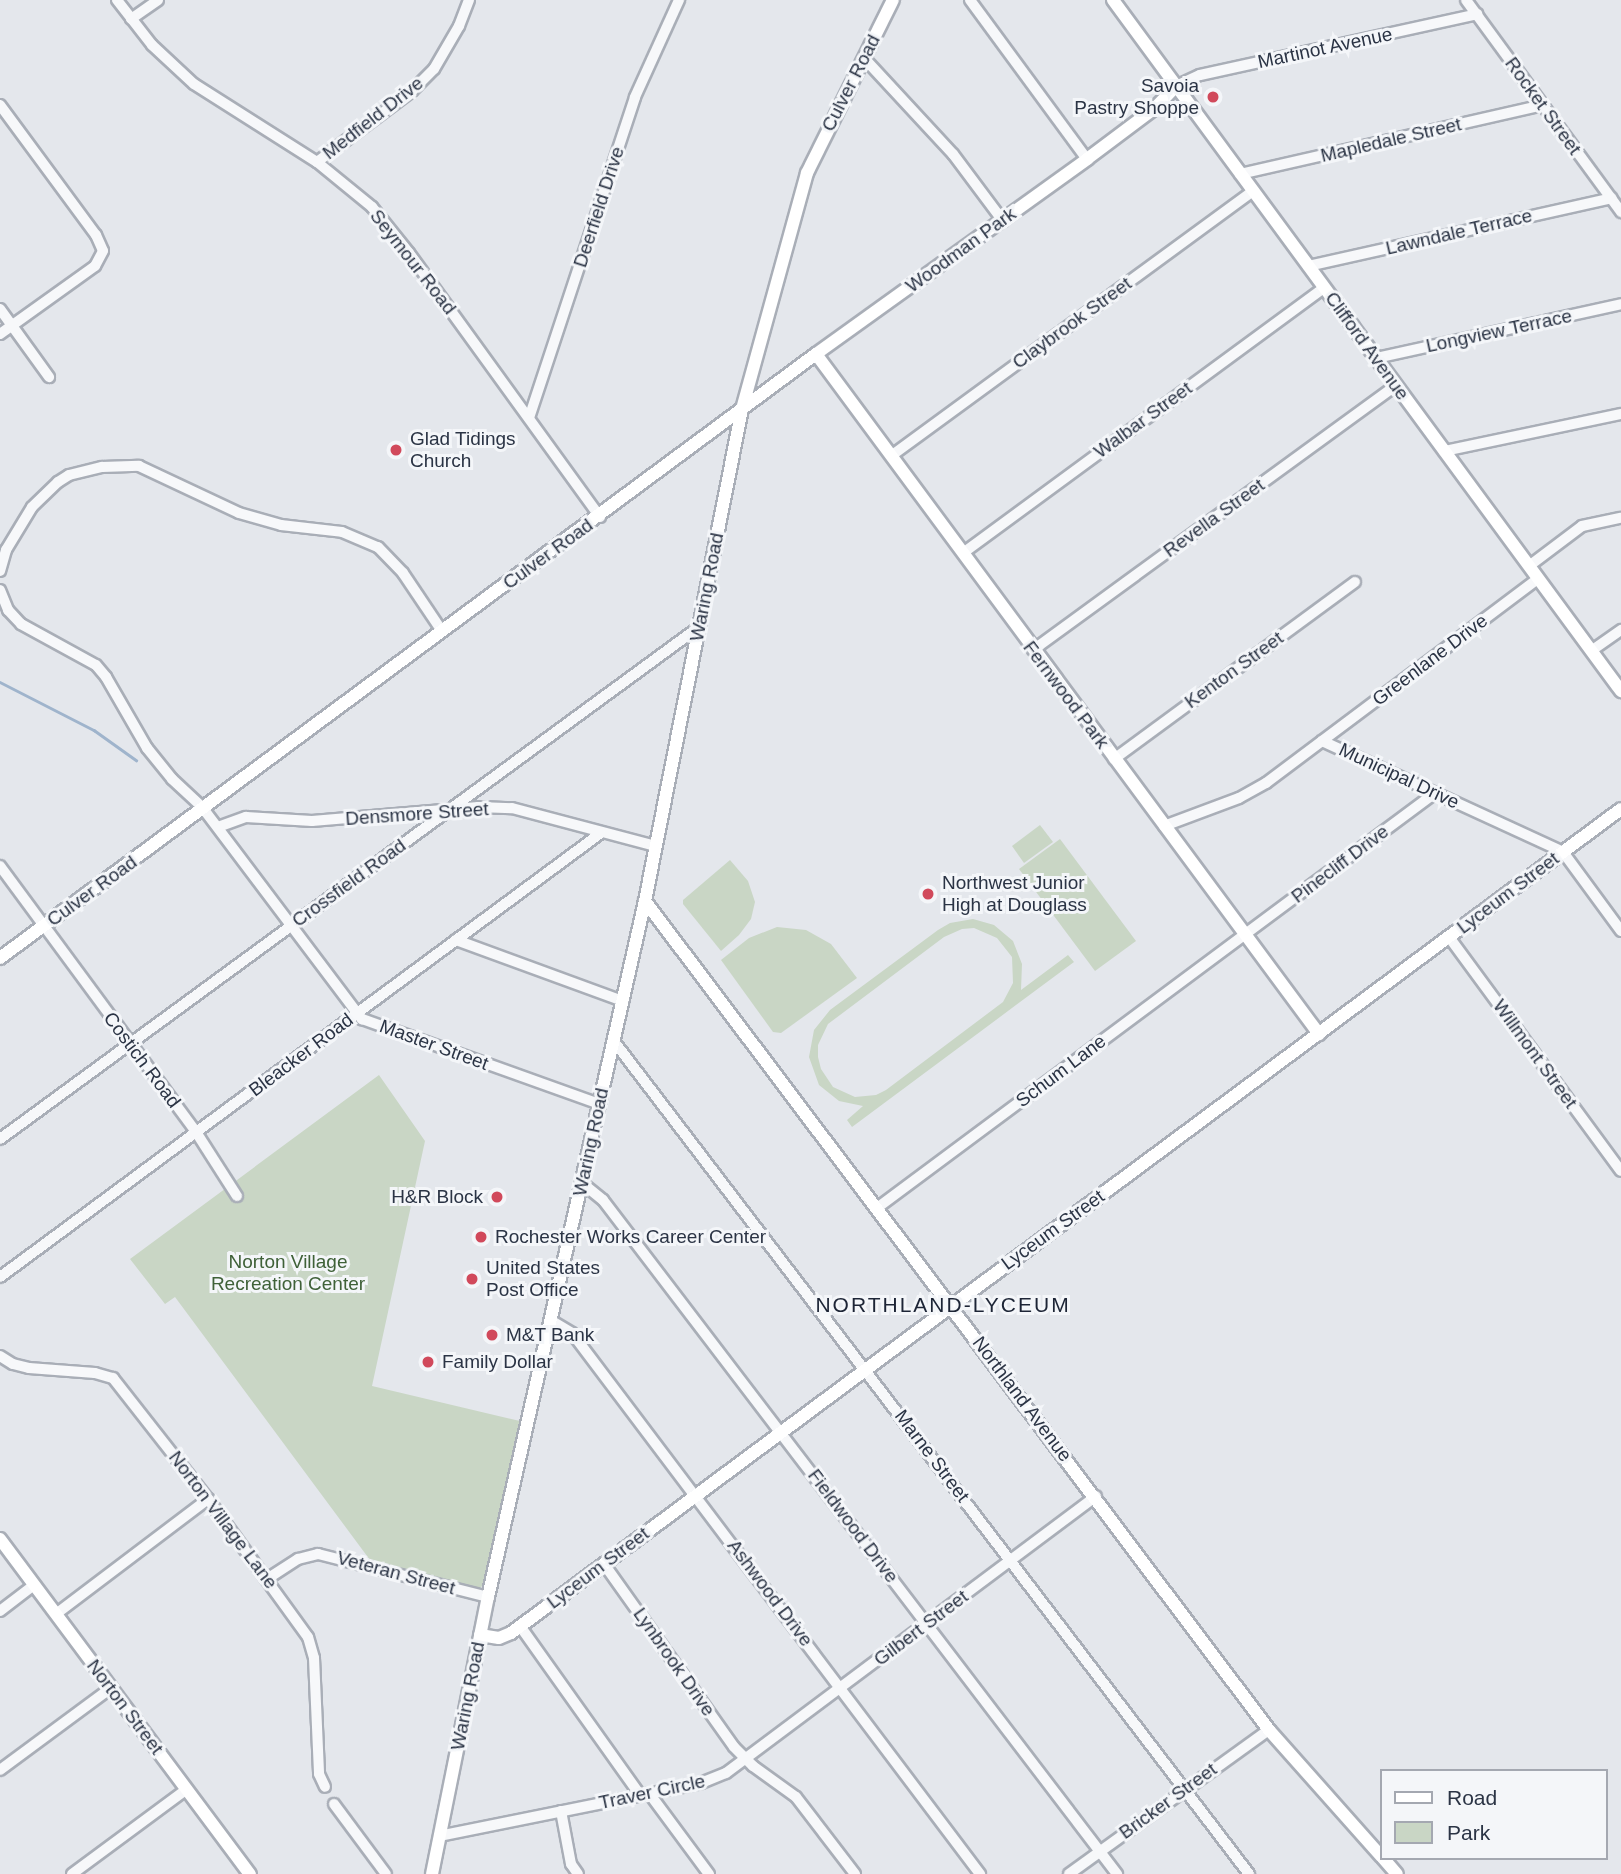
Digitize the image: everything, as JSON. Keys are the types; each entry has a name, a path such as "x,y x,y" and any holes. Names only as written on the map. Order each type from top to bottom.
{"street":[{"name":"Seymour Road","path":"117,0 164,58 194,84 317,162 357,193 383,221 600,517"},
{"path":"131,19 158,0"},
{"name":"Medfield Drive","path":"317,162 412,91 434,69 459,26 469,0"},
{"name":"Deerfield Drive","path":"529,418 635,97 679,0"},
{"name":"Culver Road","path":"0,958 600,517 742,409 807,173 893,0"},
{"path":"970,0 1087,159"},
{"name":"Clifford Avenue","path":"1112,0 1621,691"},
{"name":"Rocket Street","path":"1466,0 1621,212"},
{"name":"Martinot Avenue","path":"1176,86 1199,75 1477,14"},
{"path":"864,58 953,154 1003,221"},
{"name":"Woodman Park","path":"742,409 1087,159 1155,108 1176,86"},
{"path":"0,105 96,235 103,251 94,266 0,334"},
{"name":"Mapledale Street","path":"1240,174 1543,105"},
{"name":"Claybrook Street","path":"891,456 1253,191"},
{"name":"Lawndale Terrace","path":"1308,266 1611,198"},
{"name":"Walbar Street","path":"962,553 1324,288"},
{"name":"Longview Terrace","path":"1376,358 1621,304"},
{"path":"0,309 49,377"},
{"name":"Fernwood Park","path":"816,354 1319,1034"},
{"name":"Revella Street","path":"1033,650 1396,385"},
{"name":"Waring Road","path":"432,1874 488,1597 645,901 742,409"},
{"path":"1444,450 1621,414"},
{"path":"0,571 6,550 32,507 58,482 69,475 102,467 139,466 239,513 281,525 342,532 377,547 403,573 442,631"},
{"path":"1529,566 1582,526 1621,518"},
{"name":"Greenlane Drive","path":"1322,741 1538,579"},
{"name":"Kenton Street","path":"1114,759 1355,582"},
{"name":"Master Street","path":"0,590 8,610 21,624 96,665 106,677 147,748 172,779 202,807 218,827 364,1020 599,1104"},
{"name":"Crossfield Road","path":"0,1139 699,627"},
{"path":"1591,651 1621,629"},
{"name":"Municipal Drive","path":"1164,826 1239,798 1266,783 1322,741 1563,852"},
{"name":"Pinecliff Drive","path":"1245,934 1435,793"},
{"name":"Densmore Street","path":"218,827 246,817 312,821 512,808 656,846"},
{"name":"Lyceum Street","path":"480,1635 499,1638 520,1626 1621,809"},
{"name":"Bleacker Road","path":"0,1277 601,833"},
{"path":"1563,852 1621,932"},
{"name":"Costich Road","path":"0,866 196,1132 237,1196"},
{"name":"Northland Avenue","path":"645,901 1096,1496 1269,1730 1380,1855"},
{"name":"Schum Lane","path":"877,1208 1245,934"},
{"name":"Willmont Street","path":"1449,937 1621,1171"},
{"path":"456,940 623,1001"},
{"name":"Marne Street","path":"613,1040 1249,1874"},
{"name":"Fieldwood Drive","path":"582,1182 603,1199 1117,1874"},
{"name":"Ashwood Drive","path":"552,1321 565,1326 572,1333 980,1874"},
{"name":"Norton Village Lane","path":"0,1356 13,1364 29,1368 95,1373 113,1378 208,1499 303,1627 311,1644 319,1774 325,1787"},
{"name":"Gilbert Street","path":"746,1760 1096,1496"},
{"path":"56,1614 208,1499"},
{"name":"Norton Street","path":"0,1539 250,1874"},
{"name":"Veteran Street","path":"267,1579 298,1559 318,1553 488,1597"},
{"name":"Lynbrook Drive","path":"604,1564 746,1760"},
{"path":"0,1611 34,1585"},
{"path":"520,1626 645,1794 709,1874"},
{"path":"0,1770 111,1688"},
{"name":"Bricker Street","path":"1069,1874 1269,1730"},
{"path":"746,1760 796,1797 855,1874"},
{"name":"Traver Circle","path":"439,1836 714,1779 746,1760"},
{"path":"72,1874 187,1790"},
{"path":"334,1804 386,1874"},
{"path":"561,1811 571,1864 578,1874"},
{"name":"Northland Avenue","path":"1385,1860 1397,1874"}],"green space":[{"path":"1040,825 1053,842 1024,863 1012,846"},
{"path":"1060,839 1136,941 1095,971 1019,869"},
{"path":"730,860 748,881 755,902 751,919 739,935 721,951 683,904 683,900"},
{"path":"973,919 994,925 1013,941 1022,964 1021,990 1068,955 1074,962 852,1127 847,1120 863,1106 839,1101 819,1085 809,1057 814,1030 830,1010 950,923","holes":["974,928 997,938 1012,957 1013,983 1003,1002 886,1090 876,1095 855,1097 833,1087 821,1069 818,1057 818,1045 828,1024 944,937 962,929"]},
{"path":"777,927 806,930 831,944 857,978 781,1033 773,1032 721,960 749,938"},
{"name":"Norton Village Recreation Center","path":"379,1075 425,1141 372,1386 520,1421 485,1583 479,1589 370,1560 175,1297 165,1304 130,1259"}],"waterway":[{"path":"0,682 94,730 136,760"}],"place":[{"name":"Savoia Pastry Shoppe","path":"1213,97"},
{"name":"Glad Tidings Church","path":"396,450"},
{"name":"Northwest Junior High at Douglass","path":"928,894"},
{"name":"H&R Block","path":"497,1197"},
{"name":"Rochester Works Career Center","path":"481,1237"},
{"name":"United States Post Office","path":"472,1279"},
{"name":"M&T Bank","path":"492,1335"},
{"name":"Family Dollar","path":"428,1362"}],"district":[{"name":"NORTHLAND-LYCEUM","path":"943,1305"}]}
